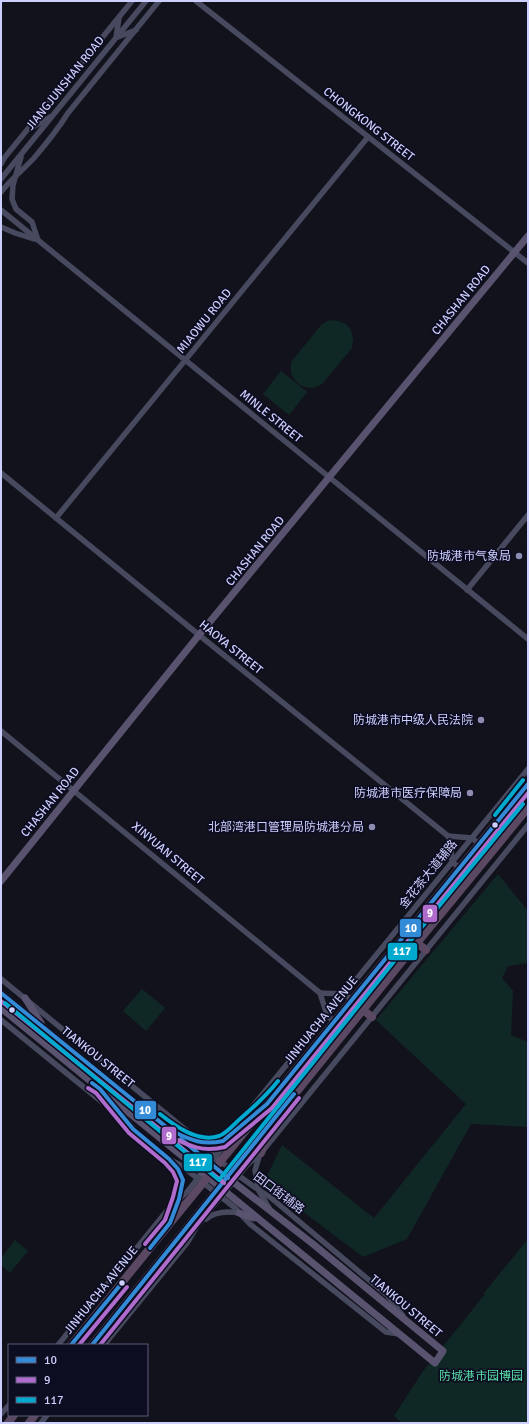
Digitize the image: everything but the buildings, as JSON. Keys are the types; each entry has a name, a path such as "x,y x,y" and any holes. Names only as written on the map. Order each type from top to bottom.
{"highway":[{"name":"JINHUACHA AVENUE","path":"72,1344 170,1223 215,1162 267,1104 528,784"},
{"path":"93,1344 233,1177 276,1117 417,942 528,808"},
{"path":"417,942 426,950"},
{"path":"363,1010 372,1017"},
{"path":"239,1127 267,1104"},
{"path":"261,1153 276,1117"},
{"path":"170,1223 179,1199"}],"main road":[{"name":"CHASHAN ROAD","path":"1,881 73,790 528,236"},
{"name":"TIANKOU STREET","path":"1,993 170,1130 215,1162 270,1210 443,1352 435,1363 354,1301 262,1221 220,1192 100,1089 1,1008"},
{"path":"25,998 46,1030"},
{"path":"100,1089 133,1129"},
{"path":"170,1130 200,1143"},
{"path":"239,1213 262,1221"},
{"path":"313,1244 318,1237"}],"street":[{"path":"1,164 3,158 132,1"},
{"name":"JIANGJUNSHAN ROAD","path":"1,179 146,1"},
{"path":"1,192 15,175 33,159 68,113 159,1"},
{"name":"CHONGKONG STREET","path":"196,1 515,252 528,264"},
{"path":"116,38 119,17"},
{"path":"116,38 136,29"},
{"path":"26,131 53,114"},
{"name":"MIAOWU ROAD","path":"56,518 368,137"},
{"path":"22,153 11,193 12,199 16,208 32,222 38,240"},
{"name":"MINLE STREET","path":"1,210 528,639"},
{"path":"1,227 38,240"},
{"name":"HAOYA STREET","path":"1,473 199,636 448,836"},
{"path":"467,590 528,515"},
{"name":"XINYUAN STREET","path":"1,731 320,993"},
{"name":"金花茶大道辅路","path":"215,1162 248,1112 528,769"},
{"path":"233,1177 261,1153 528,825"},
{"path":"460,868 452,862 451,846 448,836 472,838 479,844"},
{"path":"490,854 499,861"},
{"path":"1,979 181,1126 200,1143 215,1162"},
{"path":"334,1022 326,1016 320,993 344,994 352,1000"},
{"path":"1,1020 108,1106 169,1159 178,1169 183,1180 179,1199"},
{"path":"200,1143 215,1143 224,1140 239,1127"},
{"path":"261,1153 255,1170 258,1191 270,1210"},
{"path":"59,1344 170,1207 203,1178 169,1159"},
{"name":"田口街辅路","path":"233,1177 270,1198 318,1237 388,1296 409,1324"},
{"path":"105,1344 187,1243 220,1192 250,1224 354,1301"},
{"path":"197,1226 212,1215 222,1212 239,1213"},
{"path":"1,1414 8,1406"}],"green space":[{"path":"330,320 346,324 351,330 353,340 352,348 322,384 316,387 303,387 294,380 291,368 292,361 322,324"},
{"path":"281,371 307,392 289,415 263,394"},
{"path":"498,874 528,911 528,963 508,966 502,978 513,991 511,1035 528,1042 528,1127 471,1124 407,1239 363,1257 264,1182 282,1145 374,1218 466,1104 376,1020"},
{"path":"142,989 165,1008 146,1031 123,1011"},
{"name":"防城港市园博园","path":"528,1239 528,1423 402,1423 394,1416 421,1374"},
{"path":"15,1240 28,1251 10,1273 1,1265 1,1258"}],"transit line":[{"name":"117","path":"495,815 523,780"},
{"name":"10","path":"1,993 170,1130 195,1141 208,1143 223,1141 267,1104 528,784"},
{"name":"9","path":"1,1001 167,1135 195,1147 209,1149 225,1147 272,1108 528,793"},
{"name":"117","path":"5,1003 219,1180 412,939 523,804"},
{"name":"117","path":"160,1114 180,1128 195,1135 211,1138 219,1136 256,1105 278,1081"},
{"name":"10","path":"92,1083 100,1089 133,1129 169,1159 178,1169 183,1180 179,1199 170,1223 150,1248"},
{"name":"9","path":"88,1088 96,1093 129,1133 165,1163 173,1172 177,1181 165,1220 145,1244"},
{"name":"10","path":"93,1344 294,1094"},
{"name":"9","path":"101,1344 299,1098"},
{"name":"10","path":"181,1139 228,1178"},
{"name":"9","path":"177,1144 224,1183"},
{"name":"10","path":"72,1344 122,1283"},
{"name":"9","path":"80,1344 127,1287"}],"place":[{"name":"防城港市气象局","path":"519,556"},
{"name":"防城港市中级人民法院","path":"481,720"},
{"name":"防城港市医疗保障局","path":"470,793"},
{"name":"北部湾港口管理局防城港分局","path":"372,827"}]}
